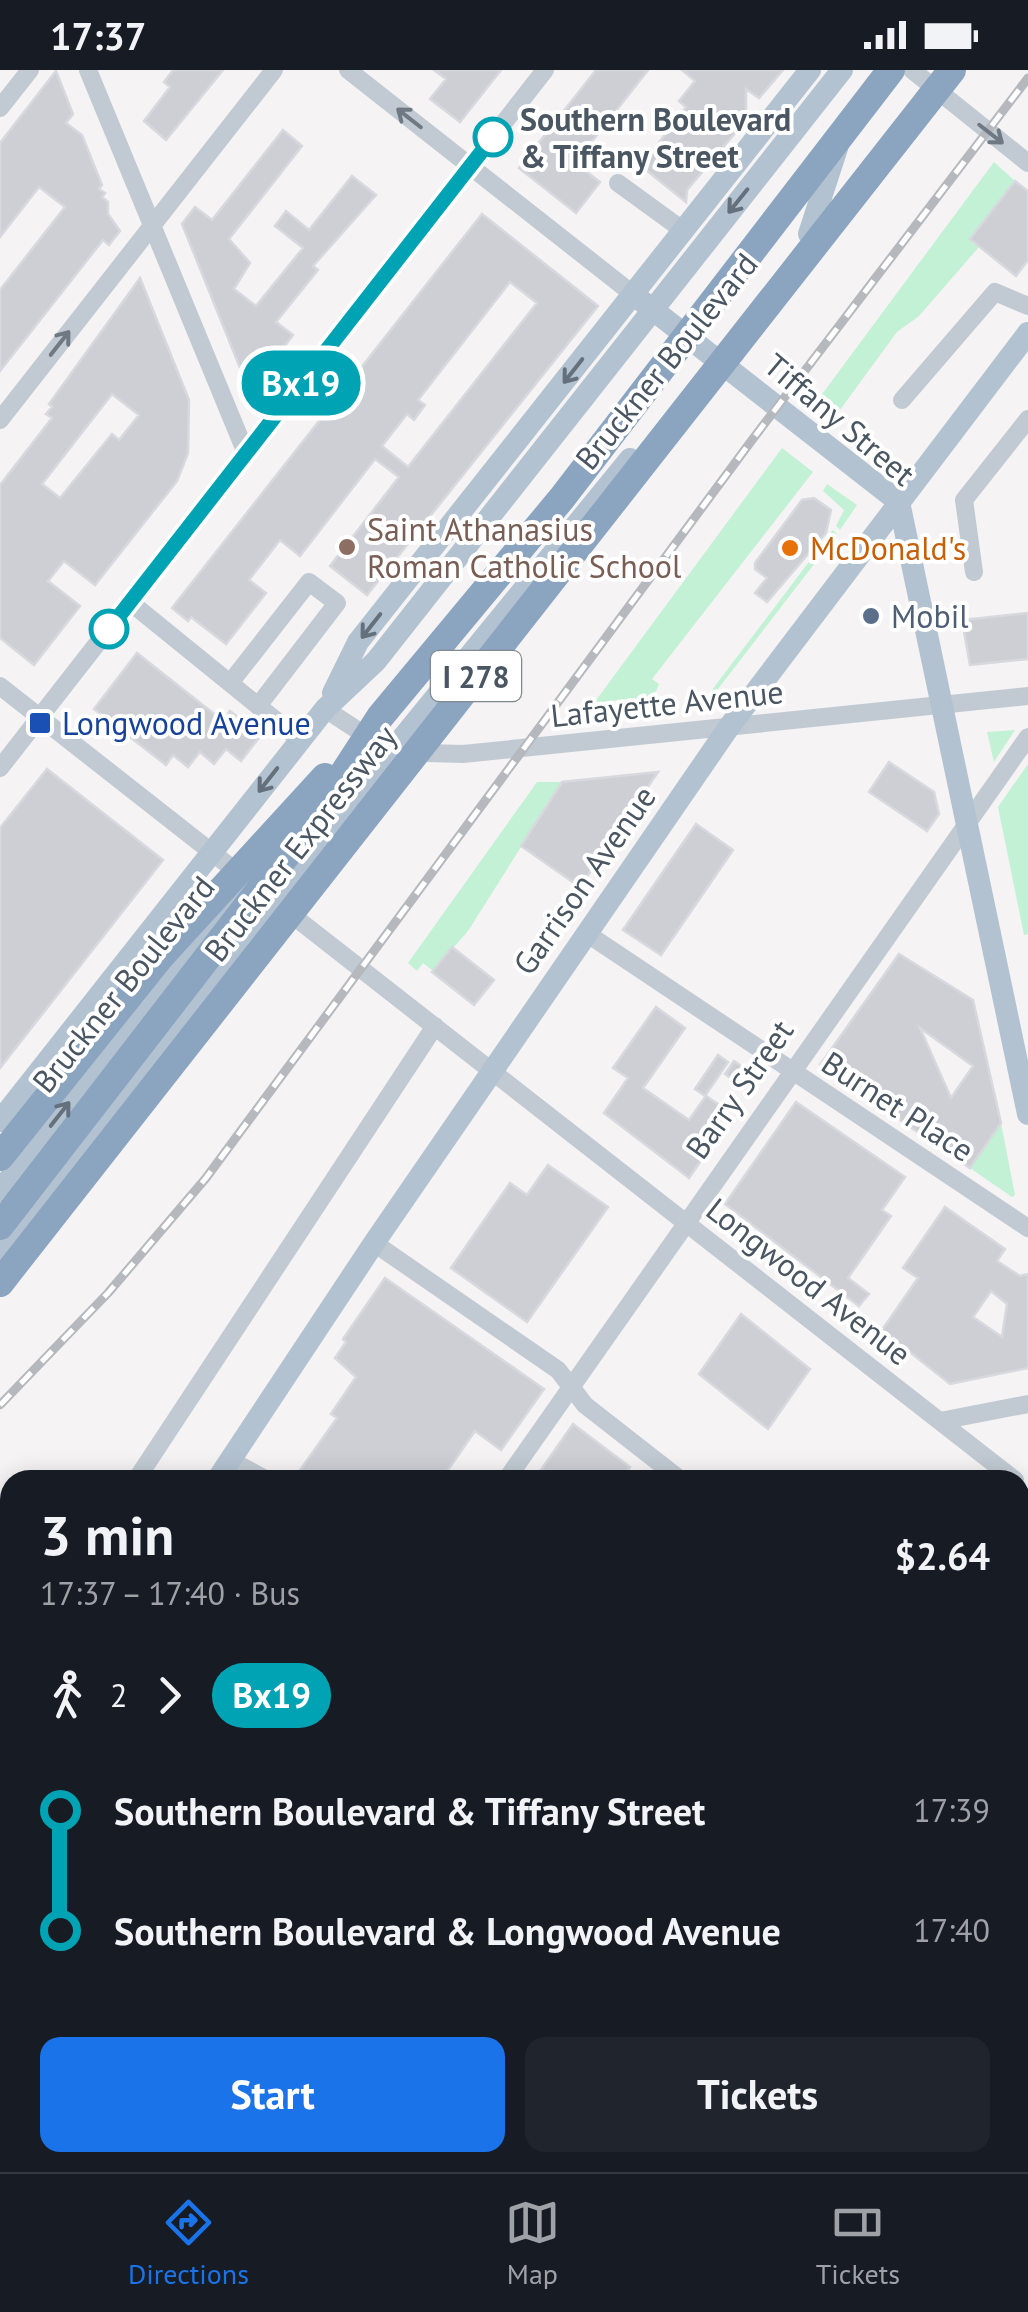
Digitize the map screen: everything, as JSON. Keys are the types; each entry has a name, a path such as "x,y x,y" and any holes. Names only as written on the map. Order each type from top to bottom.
{"highway":[{"name":"Bruckner Expressway","path":"0,1226 312,822 370,726 562,498 894,70"},
{"name":"Bruckner Expressway","path":"0,1283 952,70"},
{"path":"0,1157 162,956 370,726"}],"main road":[{"name":"Bruckner Boulevard","path":"642,302 684,231 810,70"},
{"name":"Bruckner Boulevard","path":"0,1121 325,709 376,661 642,302 842,70"},
{"name":"Bruckner Boulevard","path":"0,1191 187,951 249,882 678,329 894,70"},
{"name":"Bruckner Boulevard","path":"0,1257 391,752 713,357 809,234 925,74"},
{"path":"809,234 840,136"},
{"name":"Tiffany Street","path":"642,302 898,502 945,704 1028,1114"},
{"name":"Garrison Avenue","path":"224,1470 374,1242 729,727 898,502 1026,343"}],"street":[{"path":"0,108 30,70"},
{"path":"88,70 246,453"},
{"path":"0,420 274,70"},
{"name":"Tiffany Street","path":"348,70 642,302"},
{"path":"0,768 545,70"},
{"path":"925,74 955,105 1028,162"},
{"path":"618,183 684,231"},
{"path":"902,400 995,292 1028,306"},
{"path":"974,572 964,500 1028,420"},
{"path":"230,683 308,582 338,603 258,706"},
{"path":"130,602 300,740"},
{"name":"Longwood Avenue","path":"0,686 1001,1470"},
{"name":"Lafayette Avenue","path":"325,709 370,726 391,752 463,754 1028,696"},
{"name":"Barry Street","path":"513,1470 1028,737"},
{"name":"Burnet Place","path":"586,933 1028,1228"},
{"path":"143,1470 435,1026"},
{"path":"374,1242 558,1370 584,1405 667,1470"},
{"path":"940,1422 1028,1404"}],"green space":[{"path":"994,162 1015,181 970,239 979,247 919,316 897,332 837,414 817,401"},
{"path":"782,448 813,472 652,679 659,684 654,696 594,703"},
{"path":"827,484 857,505 840,530 836,526 844,510 823,491"},
{"path":"833,530 837,534 825,550 718,689 712,690"},
{"path":"1015,730 994,762 987,732"},
{"path":"1028,764 1028,934 1024,935 998,807"},
{"path":"537,782 562,782 468,931 433,971 423,963 417,971 408,963"},
{"path":"1001,1123 1015,1195 1012,1197 970,1168"}],"building":[{"path":"173,70 223,70 166,140 144,121 170,87 164,82"},
{"path":"434,70 501,70 460,122 430,99 446,79"},
{"path":"596,70 648,70 575,163 600,182 576,213 519,168"},
{"path":"682,70 783,70 759,98 746,89 746,120 687,190 686,202 641,166 686,107 679,101 695,81"},
{"path":"56,71 73,114 66,123 82,135 102,185 99,189 105,193 102,197 108,202 108,214 120,231 109,245 103,240 0,371 0,290 65,207 39,187 0,237 0,143"},
{"path":"283,130 302,146 229,239 250,263 234,289 256,306 303,248 275,226 286,211 309,230 352,176 376,195 313,266 318,270 276,322 293,335 261,377 243,375 182,224 195,207 212,220"},
{"path":"1015,181 1028,191 1028,260 1016,276 970,239"},
{"path":"482,214 598,306 367,595 330,566 399,477 375,459 300,556 280,540 249,580 266,593 226,644 191,617 188,621 172,608","holes":["510,282 537,303 408,467 382,446 407,414 414,420 425,405 418,400"]},
{"path":"140,278 189,400 188,453 177,481 95,585 64,561 48,581 80,606 34,665 0,638 0,485 52,418 46,414 52,407 49,404","holes":["112,394 139,415 119,440 112,434 60,498 42,484"]},
{"name":"McDonald's","path":"814,498 831,510 826,533 767,602 755,593 767,578 755,569 755,563 802,500"},
{"path":"1028,613 1028,659 970,665 962,620"},
{"path":"137,653 223,721 230,711 261,735 241,761 226,749 214,764 200,752 188,767 173,755 166,765 94,709"},
{"path":"889,762 934,792 939,814 927,831 869,792"},
{"path":"47,769 163,860 0,1068 0,828"},
{"path":"658,772 580,887 521,846 562,782"},
{"path":"696,824 733,850 661,955 623,930"},
{"path":"452,947 494,980 474,1005 432,972"},
{"path":"899,954 973,1000 1001,1123 970,1168 820,1065","holes":["920,1028 973,1066 951,1098"]},
{"path":"656,1007 685,1028 643,1088 689,1120 706,1096 724,1108 718,1117 727,1123 689,1178 604,1113 628,1078 613,1068"},
{"path":"718,1055 728,1062 705,1096 695,1089"},
{"path":"734,1061 758,1078 749,1091 725,1074"},
{"path":"796,1102 905,1177 882,1210 891,1216 848,1278 869,1294 859,1306 725,1204"},
{"path":"548,1165 608,1207 527,1322 451,1268 510,1183 527,1195"},
{"path":"945,1207 1005,1249 997,1261 1020,1276 1028,1274 1028,1368 950,1384 882,1330 918,1278 903,1268","holes":["991,1291 1007,1304 1002,1337 973,1317"]},
{"path":"385,1278 544,1389 501,1450 475,1431 448,1470 300,1470 337,1418 331,1414 356,1377 335,1358 346,1342 343,1339"},
{"path":"741,1314 810,1369 768,1429 699,1374"},
{"path":"573,1424 630,1467 628,1470 541,1470"}],"railway":[{"path":"0,1405 108,1293 206,1178 752,440 1028,78"}],"bus line":[{"name":"Bx19","path":"109,629 493,137"}],"place":[{"name":"Southern Boulevard & Tiffany Street","path":"493,137"},
{"name":"Saint Athanasius Roman Catholic School","path":"347,547"},
{"name":"McDonald's","path":"790,548"},
{"name":"Mobil","path":"871,616"},
{"name":"Longwood Avenue","path":"40,723"}]}
